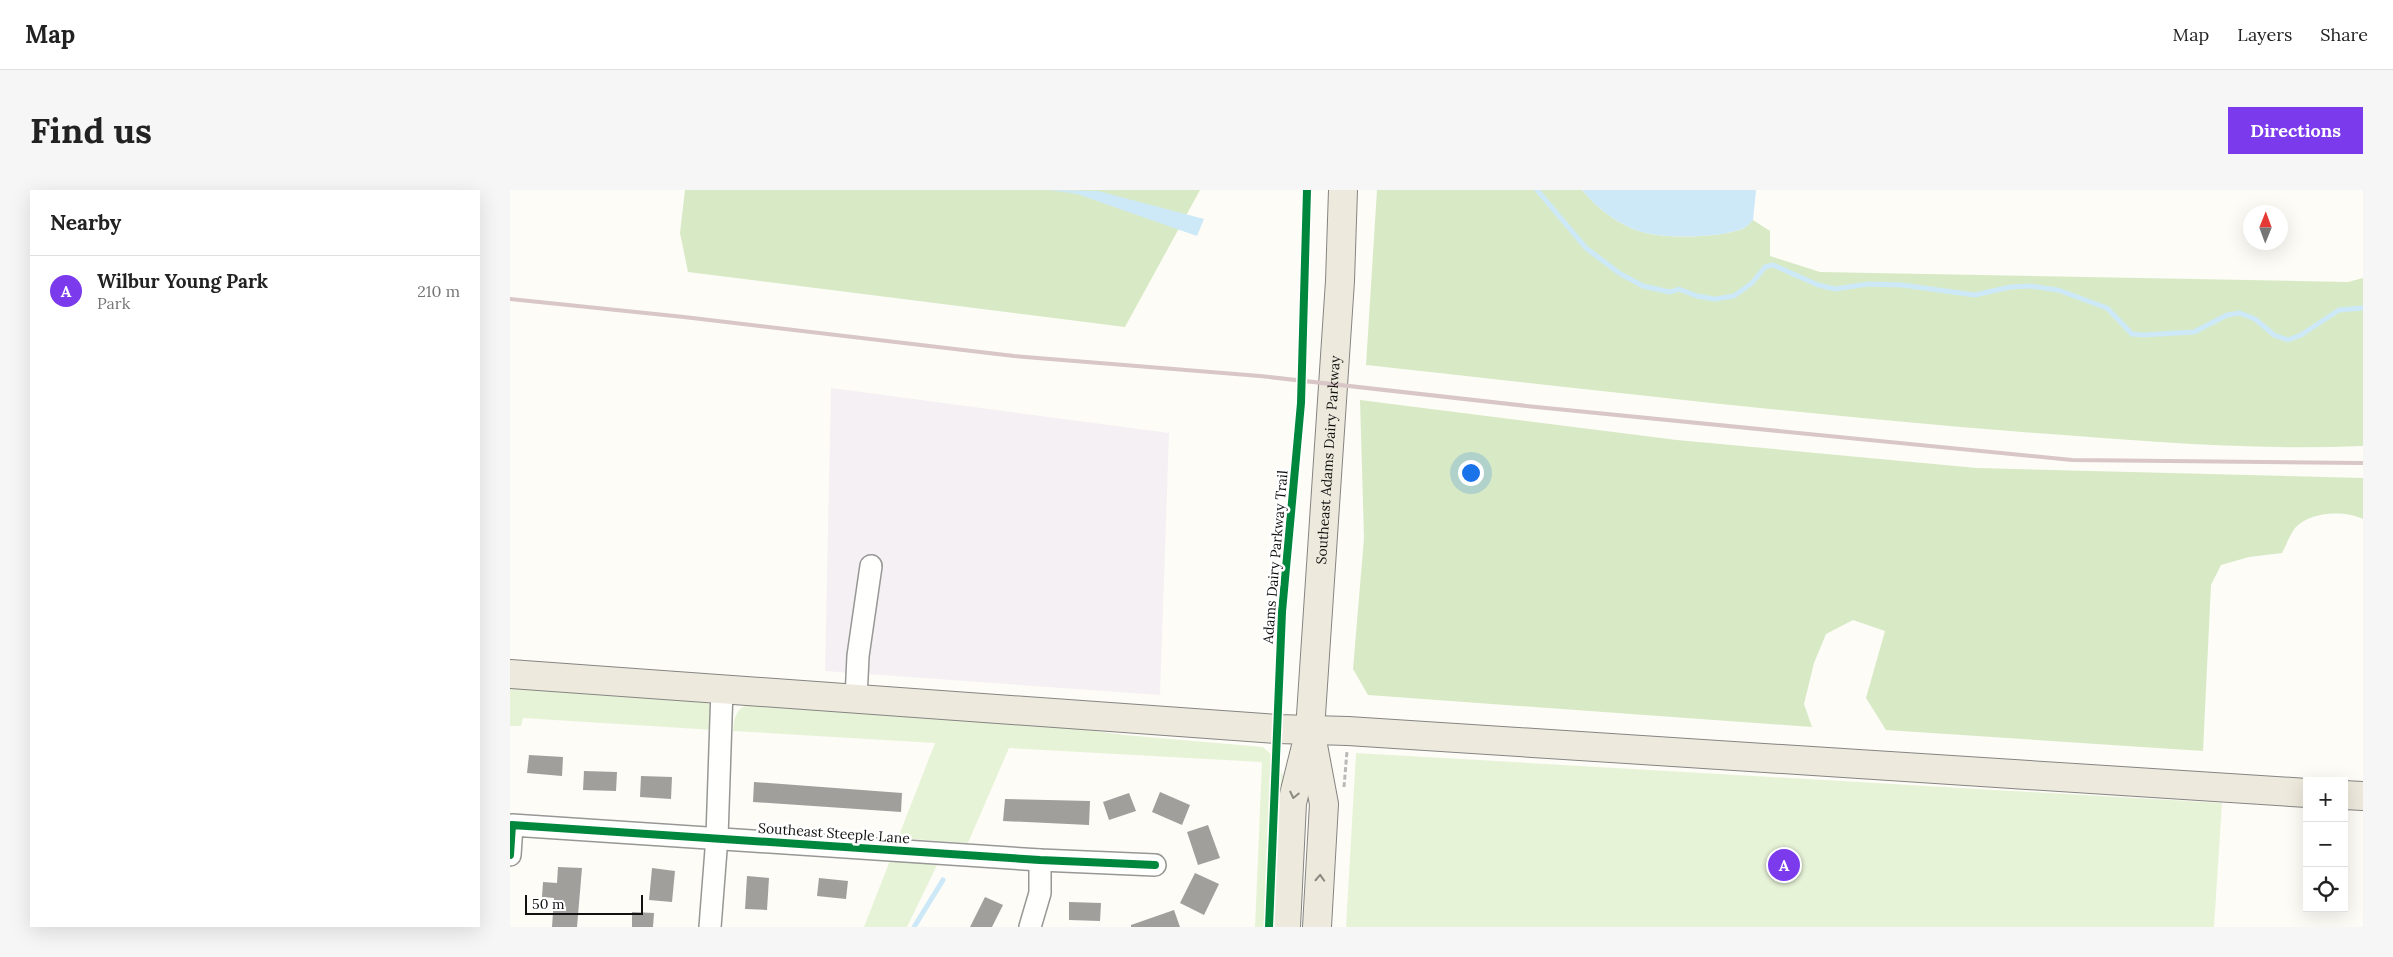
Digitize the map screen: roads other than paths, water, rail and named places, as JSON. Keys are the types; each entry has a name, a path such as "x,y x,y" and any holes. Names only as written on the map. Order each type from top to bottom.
{"main road":[{"name":"Southeast Adams Dairy Parkway","path":"1286,927 1292,803 1310,730 1340,281 1343,190"},
{"path":"510,674 1310,730 2303,793"},
{"name":"Southeast Adams Dairy Parkway","path":"1310,730 1324,804 1317,927"},
{"path":"2348,795 2363,796"}],"street":[{"path":"856,699 858,656 871,566"},
{"path":"710,927 717,837 722,688"},
{"name":"Southeast Steeple Lane","path":"510,855 512,825 717,837 1040,860 1155,865"},
{"path":"1030,927 1040,893 1040,860"}],"water":[{"path":"1049,190 1098,191 1204,219 1197,236 1077,194"},
{"path":"1582,190 1756,190 1753,220 1745,228 1706,236 1664,236 1633,229 1616,220 1594,203"}],"waterway":[{"path":"1537,190 1586,248 1619,273 1643,286 1670,292 1679,289 1697,296 1715,299 1734,296 1752,283 1765,267 1773,265 1818,285 1835,289 1868,284 1902,285 1975,295 2010,287 2030,286 2058,290 2107,308 2132,334 2143,335 2194,332 2227,315 2240,313 2255,319 2274,335 2288,340 2301,335 2339,310 2363,308"},
{"path":"914,927 943,880"}],"railway":[{"path":"510,299 684,317 1014,356 1260,376 1536,407 2072,460 2363,463"}],"place":[{"name":"Wilbur Young Park","path":"1784,865"}]}
